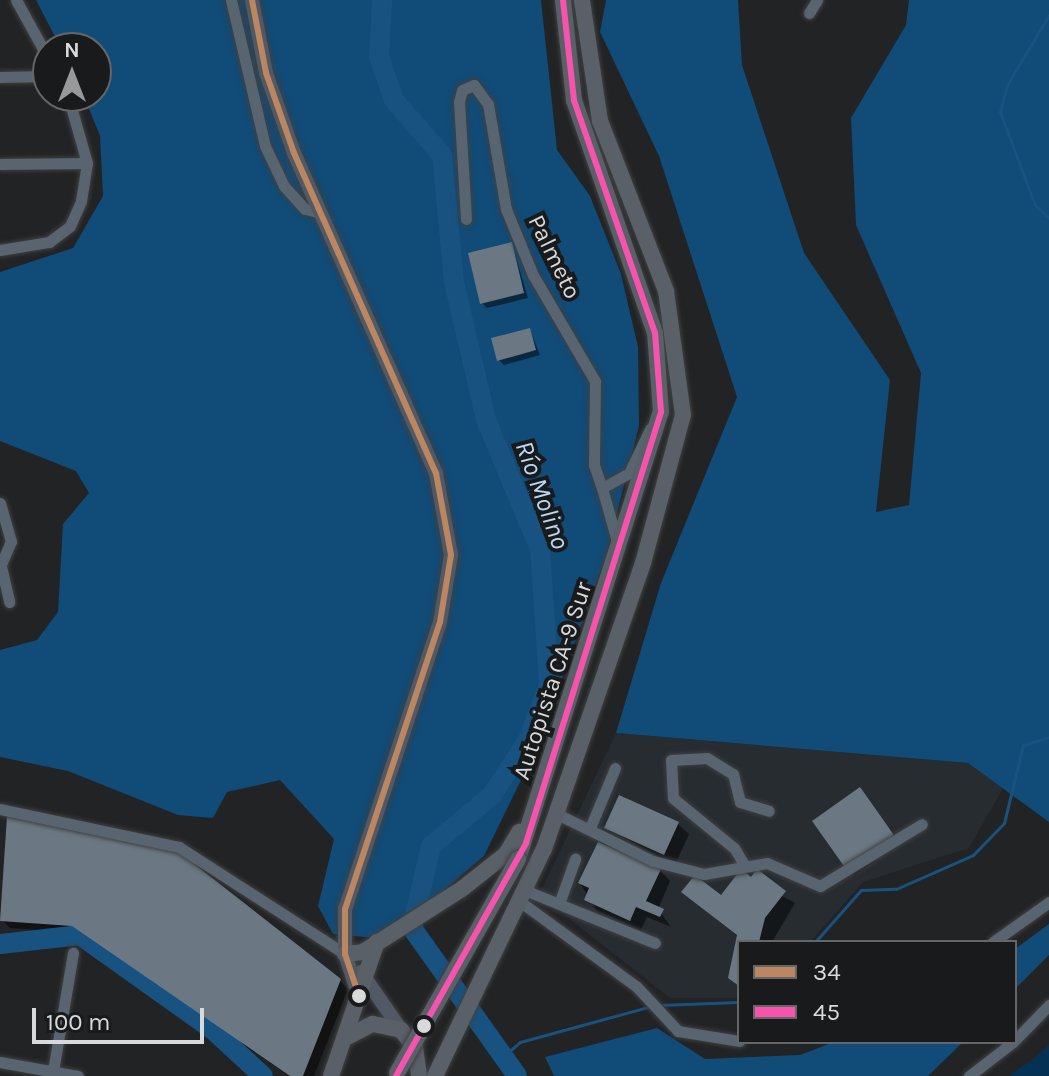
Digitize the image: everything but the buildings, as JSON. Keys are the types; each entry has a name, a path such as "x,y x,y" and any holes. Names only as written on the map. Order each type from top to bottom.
{"highway":[{"name":"Autopista CA-9 Sur","path":"396,1076 518,859 619,557 661,412 655,333 574,100 563,0"},
{"name":"Autopista CA-9 Sur","path":"435,1076 525,897 557,814 647,550 683,415 666,291 600,121 582,0"},
{"path":"345,954 378,940 391,927 454,893 511,849 559,743"},
{"path":"331,1076 349,1036 378,940"},
{"path":"349,1036 373,1024 401,1030 418,1053 419,1076"}],"main road":[{"path":"252,0 266,73 318,212 341,248 436,473 451,555 440,622 345,909 345,954 359,996"},
{"path":"345,954 365,977 401,1030"}],"street":[{"path":"16,0 34,32"},
{"path":"231,0 265,146 284,186 305,209 318,212"},
{"path":"809,13 817,0"},
{"path":"0,77 32,76"},
{"name":"Palmeto","path":"466,219 459,102 462,90 474,85 488,104 506,209 533,275 595,381 594,465 602,488"},
{"path":"0,250 28,249 70,226 87,163 73,112"},
{"path":"0,164 87,163"},
{"path":"619,557 602,488 629,473 661,412"},
{"path":"4,507 3,566 9,602"},
{"path":"745,866 734,848 673,798 671,760 707,758 733,774 740,802 769,811"},
{"path":"590,828 615,768"},
{"path":"0,809 179,847 345,954"},
{"path":"557,814 653,861 695,872 767,863 830,884 922,824"},
{"path":"560,901 575,859"},
{"path":"525,897 560,901 655,943"},
{"path":"525,897 646,995 687,1037 737,1041"},
{"path":"996,940 1049,902"},
{"path":"53,1071 73,953"},
{"path":"1017,1038 1049,1005"},
{"path":"969,1076 1010,1044"},
{"path":"0,1062 78,1076"}],"shaded area":[{"path":"36,0 541,0 557,150 590,196 621,274 638,347 639,426 606,556 537,747 484,856 387,939 333,934 318,906 334,839 280,780 227,792 213,818 178,815 68,771 0,757 0,650 37,640 58,612 63,524 89,493 76,471 0,441 0,272 73,248 103,196 100,136 90,112 112,112 112,32 53,32"},
{"path":"606,0 738,0 742,65 804,253 890,380 876,512 909,505 921,373 856,225 851,118 906,25 909,0 1049,0 1049,822 968,763 616,733 661,583 737,397 659,156 600,32"},
{"path":"616,733 968,763 1003,788 969,848 863,882 812,940 737,940 737,998 670,998 539,895"},
{"path":"1049,924 1049,955 1017,987 1017,948"},
{"path":"657,1028 705,1059 800,1055 829,1044 961,1044 928,1076 554,1076 545,1057"},
{"path":"1049,1045 1049,1076 1009,1076 1037,1056"}],"waterway":[{"name":"Río Molino","path":"382,0 379,57 394,100 442,155 454,282 486,420 540,549 549,684 528,740 492,795 431,846 412,928 517,1076"},
{"path":"1049,15 1007,85 1000,112 1035,205 1049,218"},
{"path":"817,940 861,890 896,889 973,855 1004,823 1023,745 1049,737"},
{"path":"0,944 80,935 212,1029 263,1076"},
{"path":"659,1005 737,1002"},
{"path":"505,1055 520,1042 652,1006"}],"transit line":[{"name":"34","path":"252,0 266,73 294,153 436,473 451,555 440,622 345,909 345,954 359,996"},
{"name":"45","path":"396,1076 526,843 661,412 655,333 574,100 563,0"}]}
